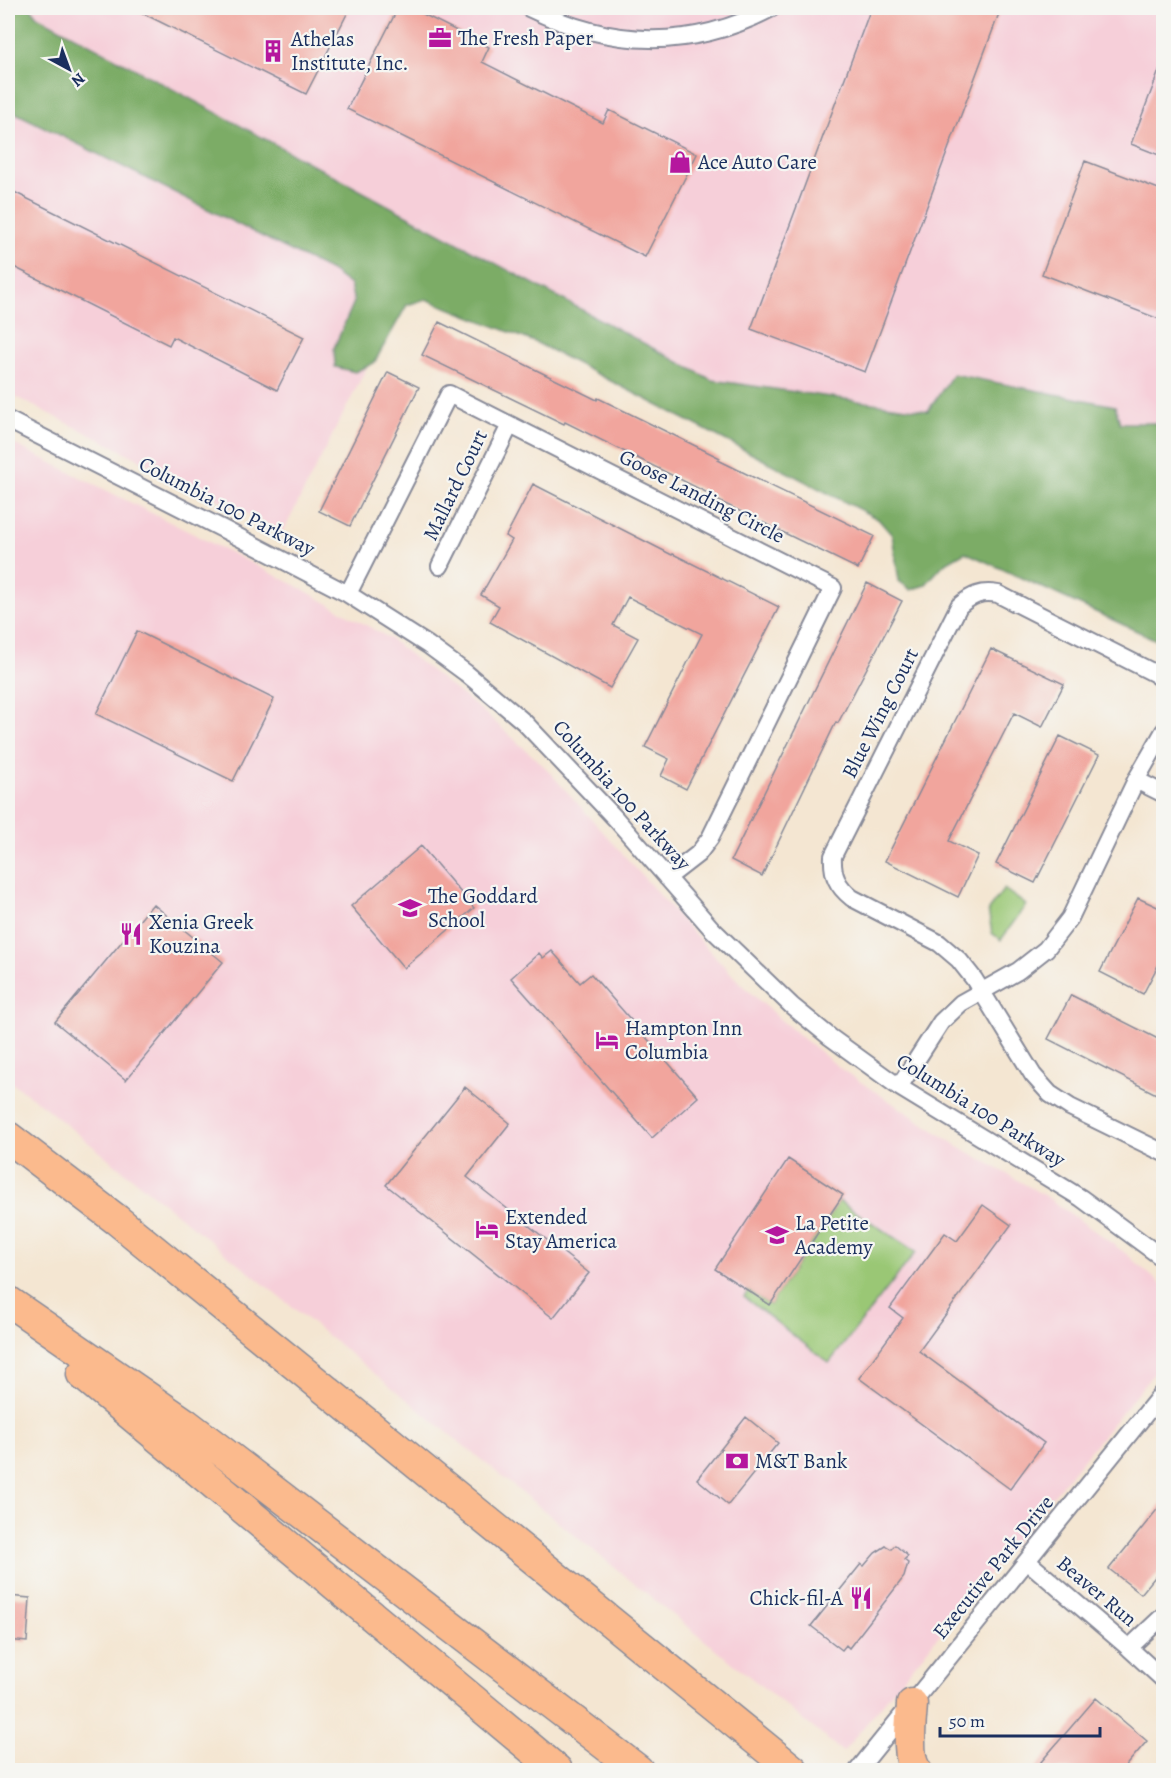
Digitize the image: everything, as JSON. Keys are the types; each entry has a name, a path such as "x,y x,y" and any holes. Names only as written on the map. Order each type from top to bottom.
{"highway":[{"path":"8,1137 117,1220 793,1770"},
{"path":"8,1300 185,1423 638,1770"},
{"path":"8,1313 168,1443 557,1770"},
{"path":"912,1704 910,1745 912,1766 916,1770"}],"street":[{"path":"529,8 586,31 618,37 648,39 704,34 747,21 772,8"},
{"name":"Goose Landing Circle","path":"348,594 449,394 833,588 710,838 698,854 667,878"},
{"name":"Columbia 100 Parkway","path":"8,420 348,594 428,645 466,673 524,722 615,818 712,929 792,1006 899,1087 1081,1198 1164,1259"},
{"name":"Mallard Court","path":"440,566 510,425"},
{"name":"Blue Wing Court","path":"981,992 959,960 939,943 842,890 835,880 832,868 833,856 959,606 970,596 985,592 998,594 1164,680"},
{"path":"899,1087 941,1022 961,1004 1018,971 1046,949 1070,918 1136,780 1164,731"},
{"path":"1136,780 1164,794"},
{"path":"981,992 1033,1075 1050,1094 1070,1107 1164,1153"},
{"name":"Executive Park Drive","path":"858,1770 1164,1391"},
{"name":"Beaver Run","path":"1027,1561 1164,1680"},
{"path":"1129,1648 1164,1615"}],"shaded area":[{"path":"8,8 1163,8 1163,423 929,422 757,429 417,269 283,532 8,393"},
{"path":"8,441 297,586 389,638 486,714 545,767 706,947 740,983 782,1021 841,1069 953,1143 1047,1197 1124,1252 1163,1286 1163,1362 843,1752 37,1101 8,1080"}],"green space":[{"path":"8,8 31,8 37,16 712,380 928,411 953,374 1115,406 1120,423 1163,423 1163,643 965,552 944,564 925,585 911,590 899,581 892,535 878,519 537,343 426,299 407,305 374,363 355,372 335,367 334,348 354,302 350,285 331,271 8,109"},
{"path":"1004,889 1026,905 1001,940 992,933 988,910"},
{"path":"839,1201 916,1252 829,1363 744,1297 748,1291 770,1305"}],"building":[{"name":"Athelas Institute, Inc.","path":"132,8 350,8 306,94"},
{"path":"398,8 411,8 489,47 482,62 603,123 609,110 697,154 645,257 347,109"},
{"path":"871,8 1001,8 865,372 751,329"},
{"path":"1162,63 1164,63 1164,157 1131,144"},
{"path":"1085,161 1164,191 1164,321 1042,274"},
{"path":"8,189 304,337 277,390 173,337 169,345 8,264"},
{"path":"439,322 720,458 718,460 874,536 858,569 565,422 564,424 422,355"},
{"path":"388,372 419,387 350,526 319,511"},
{"path":"533,484 779,607 686,789 661,776 669,759 645,747 702,634 628,597 613,625 638,638 610,688 490,622 499,606 481,595 512,540 506,536"},
{"path":"867,583 902,601 838,723 836,722 762,876 731,860"},
{"path":"137,631 274,699 233,781 96,714"},
{"path":"991,649 1064,684 1042,727 1014,713 949,841 978,855 958,897 885,861"},
{"path":"1060,736 1099,755 1035,883 996,864"},
{"path":"421,846 474,908 404,968 351,906"},
{"path":"1138,898 1164,910 1164,954 1143,994 1100,972"},
{"path":"153,904 223,962 126,1080 55,1022"},
{"name":"Hampton Inn Columbia","path":"552,951 580,983 591,974 698,1097 652,1138 511,978 539,953 543,958"},
{"path":"1071,995 1164,1042 1164,1098 1048,1039"},
{"name":"Extended Stay America","path":"465,1087 510,1123 467,1177 589,1273 553,1318 386,1185"},
{"name":"La Petite Academy","path":"788,1159 843,1195 770,1305 715,1269"},
{"path":"983,1205 1011,1225 919,1351 1044,1443 1010,1489 859,1378 903,1318 890,1308 945,1233 957,1241"},
{"name":"M&T Bank","path":"746,1417 778,1443 728,1505 697,1479"},
{"path":"1164,1501 1164,1566 1141,1594 1109,1569"},
{"name":"Chick-fil-A","path":"895,1545 908,1556 904,1560 908,1563 904,1577 849,1648 846,1645 842,1650 811,1626 861,1564 864,1566 875,1553 886,1546 891,1549"},
{"path":"8,1596 30,1598 27,1642 8,1640"},
{"path":"1096,1698 1147,1741 1122,1770 1034,1770"}],"place":[{"name":"The Fresh Paper","path":"440,38"},
{"name":"Athelas Institute, Inc.","path":"273,51"},
{"name":"Ace Auto Care","path":"680,162"},
{"name":"The Goddard School","path":"410,908"},
{"name":"Xenia Greek Kouzina","path":"131,934"},
{"name":"Hampton Inn Columbia","path":"607,1040"},
{"name":"Extended Stay America","path":"487,1229"},
{"name":"La Petite Academy","path":"777,1235"},
{"name":"M&T Bank","path":"737,1461"},
{"name":"Chick-fil-A","path":"861,1598"}]}
